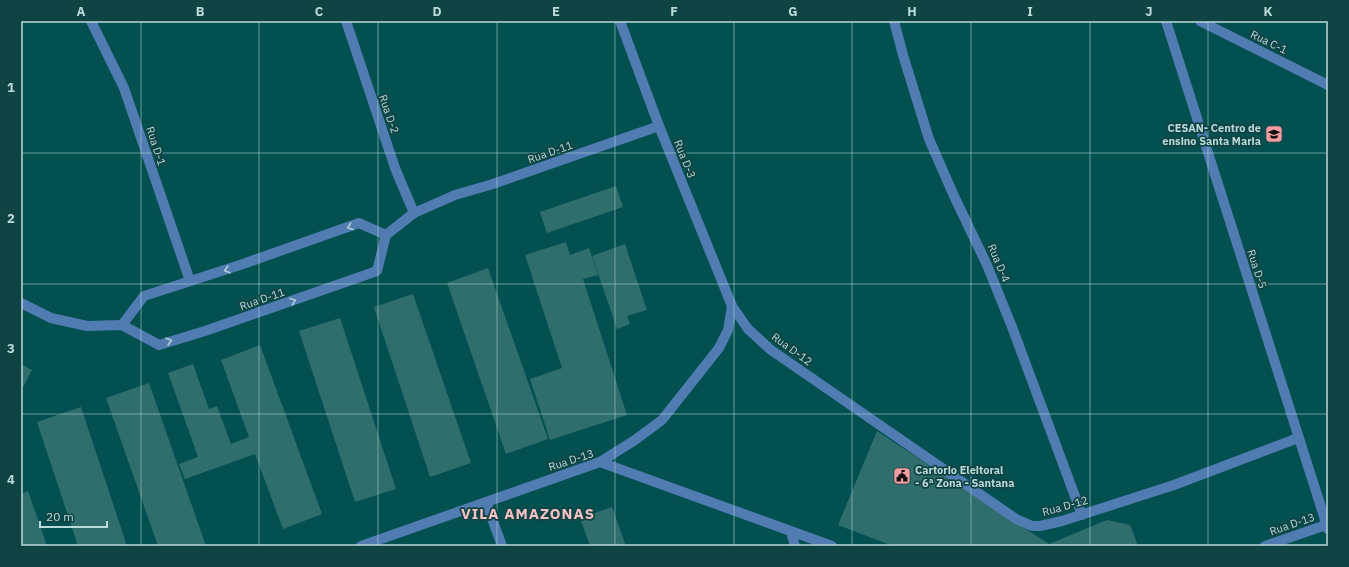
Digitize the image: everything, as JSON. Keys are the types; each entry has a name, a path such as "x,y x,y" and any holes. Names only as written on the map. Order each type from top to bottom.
{"street":[{"name":"Rua D-1","path":"91,21 124,88 150,168 190,281"},
{"name":"Rua D-2","path":"346,21 392,161 414,213"},
{"name":"Rua D-3","path":"620,21 659,126 732,306"},
{"name":"Rua D-4","path":"894,21 929,139 987,265 1082,515"},
{"name":"Rua D-5","path":"1166,21 1327,527"},
{"name":"Rua C-1","path":"1200,21 1328,85"},
{"name":"Rua D-11","path":"21,303 51,318 88,326 122,325 159,344 253,315 377,271 386,234 414,213 455,195 492,184 659,126"},
{"path":"122,325 144,296 250,262 359,223 386,234"},
{"path":"600,462 636,440 662,420 719,348 728,330 732,306"},
{"name":"Rua D-12","path":"732,306 748,329 771,350 1016,519 1032,526 1040,526 1062,521 1174,485 1298,438"},
{"name":"Rua D-13","path":"361,546 600,462 832,546"},
{"path":"486,502 502,546"},
{"name":"Rua D-13","path":"1265,546 1327,527"},
{"path":"791,532 795,546"}],"building":[{"path":"616,186 623,207 547,233 540,212"},
{"path":"566,242 570,255 589,248 598,275 583,279 627,415 550,440 530,379 562,368 525,255"},
{"path":"625,244 647,310 627,316 630,324 617,329 592,256"},
{"path":"488,268 548,439 506,454 447,283"},
{"path":"413,294 471,463 430,477 374,307"},
{"path":"340,318 396,489 355,502 299,331"},
{"path":"260,345 322,514 283,529 255,454 185,479 179,464 198,457 168,373 193,364 209,409 217,406 231,444 249,437 221,360"},
{"path":"21,364 32,370 21,391"},
{"path":"149,383 206,546 158,546 106,398"},
{"path":"81,407 127,546 78,546 37,422"},
{"name":"Cartorio Eleitoral - 6ª Zona - Santana","path":"877,431 1049,544 1107,520 1130,525 1138,546 893,546 838,525"},
{"path":"28,491 47,546 21,546 21,494"},
{"path":"612,507 626,546 590,546 580,518"}],"place":[{"name":"CESAN- Centro de ensino Santa Maria","path":"1274,134"},
{"name":"Cartorio Eleitoral - 6ª Zona - Santana","path":"902,476"}],"district":[{"name":"VILA AMAZONAS","path":"528,513"}]}
